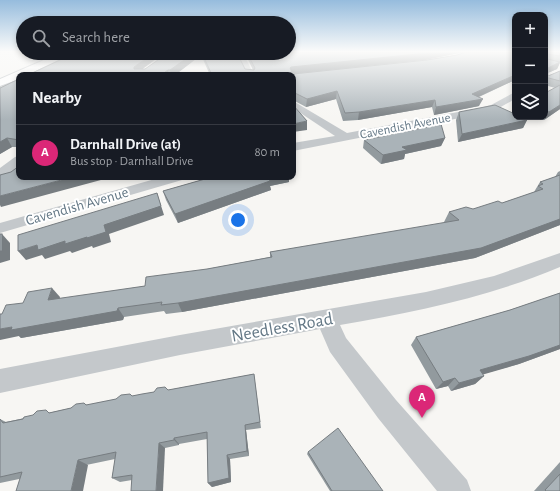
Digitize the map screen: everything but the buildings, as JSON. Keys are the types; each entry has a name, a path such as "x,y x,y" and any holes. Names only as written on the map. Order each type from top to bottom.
{"main road":[{"path":"0,83 16,76"}],"street":[{"name":"Cavendish Avenue","path":"296,146 481,111 494,107 512,98"},
{"path":"296,106 345,137"},
{"path":"0,174 16,162"},
{"name":"Cavendish Avenue","path":"0,228 167,180"},
{"name":"Needless Road","path":"0,381 452,295 516,277 560,260"},
{"path":"326,318 338,344 387,409 456,491"}],"place":[{"name":"Darnhall Drive (at)","path":"422,418"}]}
